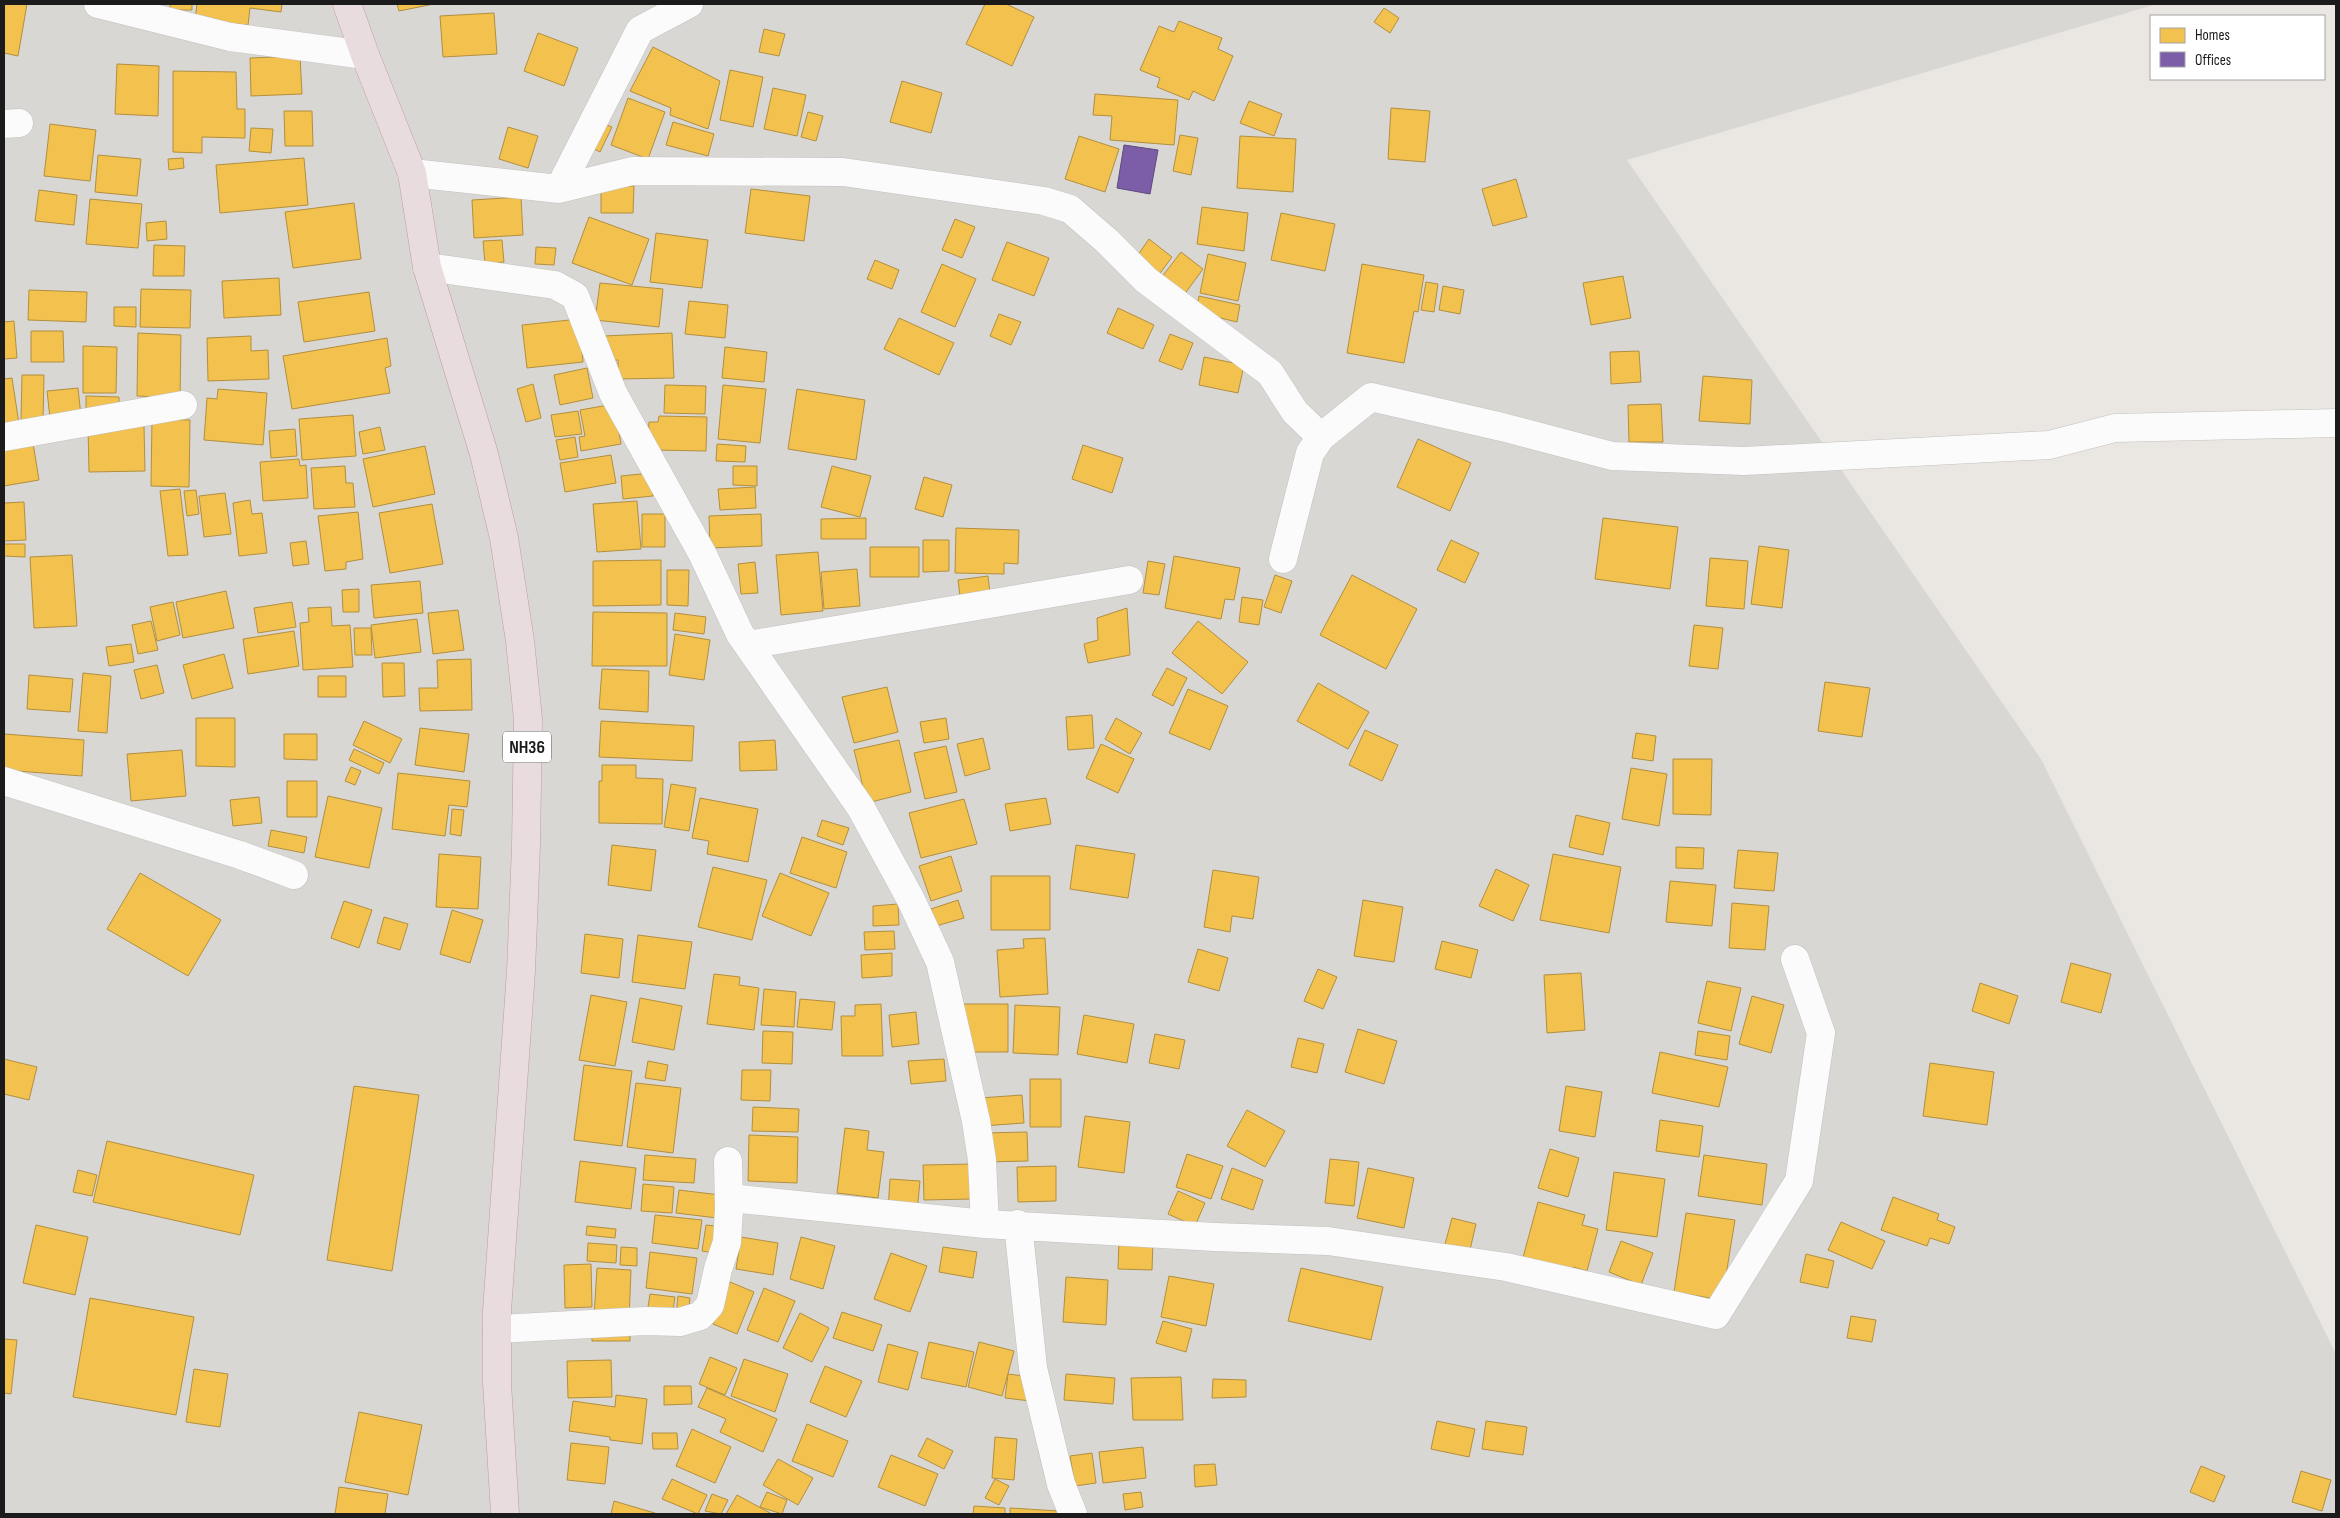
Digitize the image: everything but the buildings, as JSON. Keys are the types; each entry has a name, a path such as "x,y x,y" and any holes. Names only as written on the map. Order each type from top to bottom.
{"highway":[{"name":"NH36","path":"346,4 364,55 412,173 428,267 484,454 504,538 520,641 528,719 526,846 521,962 497,1329 497,1383 505,1514"}],"street":[{"path":"98,4 230,37 364,55"},
{"path":"559,189 640,30 688,4"},
{"path":"412,173 559,189 632,171 843,172 1044,201 1070,210 1107,241 1146,280 1270,373 1295,412 1321,437"},
{"path":"428,267 555,285 575,296 613,392 703,555 740,634 861,808 910,898 940,962 976,1121 982,1160 986,1224"},
{"path":"1283,559 1310,452 1321,437 1371,397 1502,427 1612,456 1744,461 2049,445 2115,428 2336,423"},
{"path":"4,437 183,405"},
{"path":"748,645 1129,580"},
{"path":"4,781 240,855 294,875"},
{"path":"730,1198 986,1224 1018,1224 1215,1238 1328,1241 1506,1267 1716,1315 1799,1181 1821,1033 1795,959"},
{"path":"497,1329 644,1321 680,1322 700,1316 710,1304 727,1242 730,1198 728,1161"},
{"path":"1018,1224 1033,1368 1061,1484 1073,1514"}],"shaded area":[{"path":"4,4 2157,4 1627,160 2041,759 2336,1354 2336,1514 4,1514"}]}
